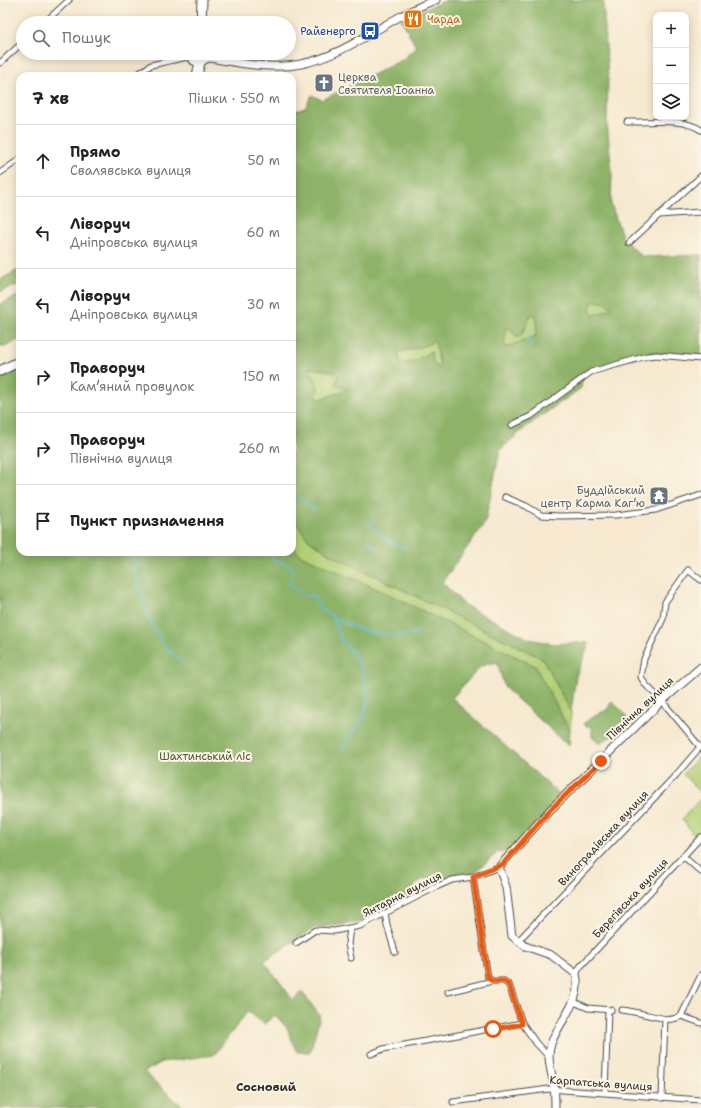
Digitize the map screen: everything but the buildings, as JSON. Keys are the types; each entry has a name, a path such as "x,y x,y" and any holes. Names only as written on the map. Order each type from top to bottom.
{"highway":[{"path":"201,16 202,0"},
{"path":"197,72 198,60"},
{"path":"0,371 16,363"}],"street":[{"path":"52,16 70,0"},
{"path":"222,60 271,66 302,64 329,55 400,16 434,0"},
{"path":"0,63 16,48"},
{"path":"141,72 151,65 180,60"},
{"path":"627,122 648,123 662,120 697,127 701,130"},
{"path":"0,173 16,162"},
{"path":"629,243 701,176"},
{"path":"659,215 701,212"},
{"path":"512,425 530,416 591,372 647,356 701,359"},
{"path":"505,497 526,506 541,515 559,516 616,515 656,510 701,495"},
{"path":"701,580 688,570 665,602 663,619 642,667 641,677 645,684 662,701 701,747"},
{"name":"Північна вулиця","path":"473,877 499,867 549,811 662,701 701,667"},
{"name":"Виноградівська вулиця","path":"518,941 701,747"},
{"name":"Берегівська вулиця","path":"576,974 580,967 701,837"},
{"path":"684,856 701,872"},
{"path":"499,867 506,888 511,932 518,941 525,946 551,955 576,974 577,993 574,1002 551,1044 548,1056 554,1089 555,1108"},
{"path":"473,877 488,978 492,981"},
{"name":"Янтарна вулиця","path":"296,943 315,930 334,931 360,926 452,880 473,877"},
{"path":"386,913 387,924 395,952"},
{"path":"350,928 348,944 351,958"},
{"path":"681,1016 701,975"},
{"path":"448,992 492,981 504,981 509,985 522,1024 548,1056"},
{"path":"574,1002 588,1008 610,1010 605,1092"},
{"path":"622,1010 657,1016 665,1019 681,1016 701,1023"},
{"path":"662,1098 665,1019"},
{"path":"371,1054 383,1049 522,1024"},
{"name":"Карпатська вулиця","path":"453,1102 554,1089 701,1100"}],"green space":[{"path":"447,0 603,0 608,78 607,123 612,174 611,204 623,239 643,257 701,255 701,357 651,353 583,373 581,388 527,426 500,450 485,523 442,582 466,606 529,639 554,644 586,642 589,644 576,676 571,712 543,659 328,553 308,539 296,522 296,111 305,108 312,95 322,100 402,60 416,47 401,19","holes":["593,301 606,303 612,308 593,316 590,308","531,314 537,317 536,336 505,348 505,327 511,329 517,338 521,336","435,341 440,365 438,367 433,363 431,351 413,362 400,363 398,352 418,348","308,368 328,370 338,374 336,385 348,390 317,400 317,382"]},
{"path":"16,271 16,286 0,292 0,280"},
{"path":"16,297 16,341 7,346 0,346 0,304"},
{"path":"593,300 606,303 612,308 593,316 590,308"},
{"path":"531,314 537,317 536,336 504,348 505,326 511,329 517,337 525,330"},
{"path":"435,341 440,365 438,367 433,363 400,363 397,352 418,348"},
{"name":"Шахтинський ліс","path":"16,368 16,556 296,556 296,550 300,555 388,594 535,666 570,731 569,746 505,688 497,662 481,666 452,698 561,796 509,853 499,851 474,873 458,873 434,884 424,878 413,887 417,894 365,922 314,928 264,961 293,1000 302,992 320,1016 310,1052 297,1052 287,1028 275,1015 264,1024 248,1011 214,1055 162,1062 144,1072 184,1108 0,1108 0,375"},
{"path":"307,368 332,372 339,378 348,390 317,400 318,388"},
{"path":"296,522 308,539 328,553 543,659 571,712 570,731 535,666 388,594 300,555 296,550"},
{"path":"612,701 623,712 631,725 607,738 600,744 592,737 592,726 586,726 584,723 596,715 599,716 600,713 607,710"},
{"path":"701,754 701,794 683,774"},
{"path":"701,798 701,833 696,838 682,819"}],"waterway":[{"path":"529,335 530,346"},
{"path":"296,495 316,510"},
{"path":"368,522 390,542 407,548"},
{"path":"368,541 376,549"},
{"path":"131,556 142,597 153,627 170,652 182,662"},
{"path":"272,556 273,560 290,565 294,574 289,584 307,597 313,595 320,608 333,617 342,643 349,648 354,655 363,673 367,692 365,714 342,750"},
{"path":"333,617 354,627 386,635 419,632"}],"place":[{"name":"Чарда","path":"413,19"},
{"name":"Райенерго","path":"370,31"},
{"name":"Церква Святителя Іоанна","path":"324,83"},
{"name":"Буддійський центр Карма Кагʼю","path":"659,496"}],"district":[{"name":"Сосновий","path":"266,1087"}],"route":[{"path":"493,1029 522,1024 509,985 502,980 492,981 488,978 473,877 503,864 549,811 567,796 601,761"}]}
